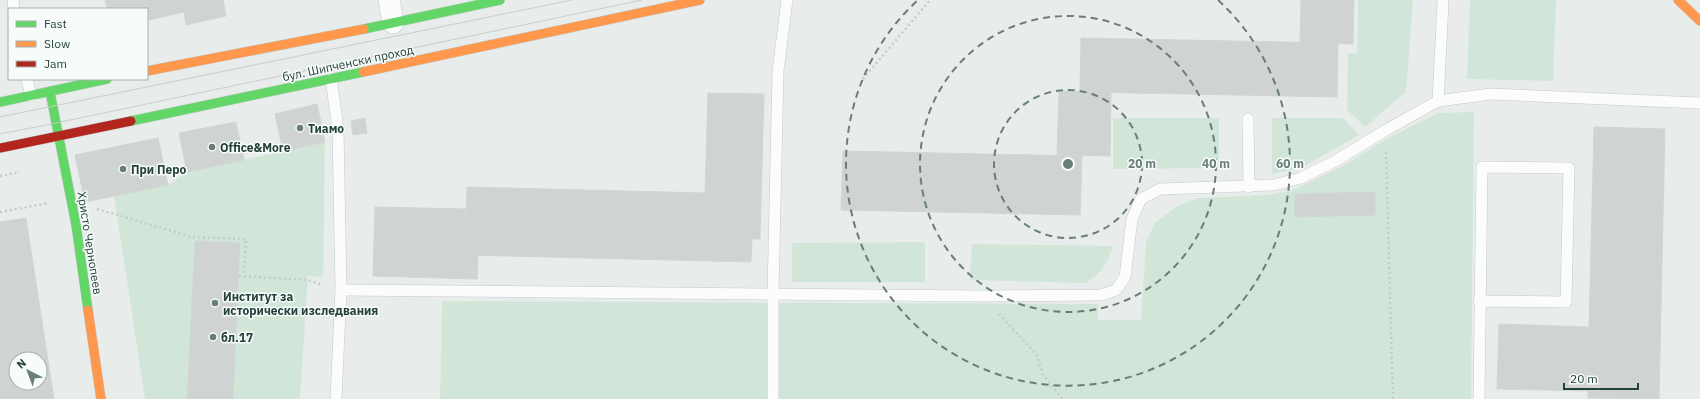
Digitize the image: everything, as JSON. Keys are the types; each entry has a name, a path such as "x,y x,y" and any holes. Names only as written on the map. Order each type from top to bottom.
{"main road":[{"path":"148,71 394,23 500,0"},
{"name":"бул. Шипченски проход","path":"0,148 330,80 700,0"},
{"path":"1678,0 1700,21"},
{"path":"0,102 103,80"},
{"name":"Христо Чернопеев","path":"50,92 73,212 101,399"}],"street":[{"path":"389,0 394,23"}],"lane":[{"path":"774,399 773,294 778,71 787,0"},
{"path":"1438,101 1443,2"},
{"path":"27,80 30,96"},
{"path":"330,80 338,128 341,290 336,399"},
{"path":"341,290 983,296 1102,295 1116,290 1126,277 1132,219 1142,200 1160,189 1249,187 1274,185 1301,178 1337,160 1438,101 1491,94 1700,103"},
{"path":"1248,119 1249,187"},
{"path":"1479,399 1480,301 1482,167 1569,168 1566,302 1480,301"}],"path":[{"path":"863,79 930,0"},
{"path":"1386,130 1393,399"},
{"path":"0,176 20,172"},
{"path":"0,212 37,205"},
{"path":"73,212 96,208 192,237 246,239 244,276"},
{"path":"239,276 308,280 341,290"},
{"path":"983,296 1036,354 1043,374 1062,399"}],"green space":[{"path":"1358,0 1413,0 1406,92 1365,127 1347,110 1348,53 1357,53"},
{"path":"1470,0 1556,0 1553,81 1467,79"},
{"path":"1474,112 1471,399 440,399 442,301 1098,304 1098,320 1141,320 1146,242 1155,223 1179,205 1198,198 1268,195 1290,191 1341,167 1390,137 1438,113"},
{"path":"1113,118 1219,118 1219,168 1113,169"},
{"path":"1272,118 1343,118 1359,135 1301,168 1272,174"},
{"path":"325,142 323,277 308,276 300,399 233,399 240,243 195,241 187,399 145,399 114,196 168,185 187,172"},
{"path":"925,242 925,282 792,282 792,243"},
{"path":"972,244 1113,246 1104,267 1097,275 1086,283 970,280"}],"building":[{"path":"105,0 145,0 147,8 107,8"},
{"path":"145,0 223,0 226,16 186,25 184,12 149,20 148,8 147,8"},
{"path":"1301,0 1354,0 1353,44 1300,43"},
{"path":"1081,38 1338,43 1337,97 1080,92"},
{"path":"1059,91 1111,92 1110,156 1057,155"},
{"path":"708,93 764,94 760,239 752,239 751,262 465,255 467,187 705,193"},
{"name":"Тиамо","path":"317,104 325,142 283,151 275,114"},
{"path":"365,118 367,133 353,135 351,121"},
{"name":"Office&More","path":"236,122 244,160 187,172 179,133"},
{"path":"1594,127 1665,129 1659,399 1588,398 1588,391 1497,389 1499,324 1589,327"},
{"path":"158,138 168,185 85,202 75,155"},
{"path":"843,151 1082,156 1080,215 841,210"},
{"path":"1375,192 1375,215 1295,217 1295,194"},
{"path":"375,207 466,209 465,255 478,256 477,279 373,276"},
{"path":"26,218 47,351 8,351 8,391 48,391 48,360 54,399 0,399 0,222"},
{"name":"бл.17","path":"195,241 240,243 233,399 187,399"}],"tram line":[{"path":"0,117 572,0"},
{"path":"0,134 642,0"}],"traffic: fast":[{"path":"364,29 500,0"},
{"path":"131,121 363,72"},
{"path":"0,102 102,80"},
{"path":"50,92 76,225 88,310"}],"traffic: slow":[{"path":"363,72 700,0"},
{"path":"1678,0 1700,21"},
{"path":"148,71 364,29"},
{"path":"88,310 101,399"}],"traffic: jam":[{"path":"0,148 131,121"}],"place":[{"name":"Тиамо","path":"300,128"},
{"name":"Office&More","path":"212,147"},
{"name":"При Перо","path":"123,169"},
{"name":"Институт за исторически изследвания","path":"215,303"},
{"name":"бл.17","path":"213,337"}]}
